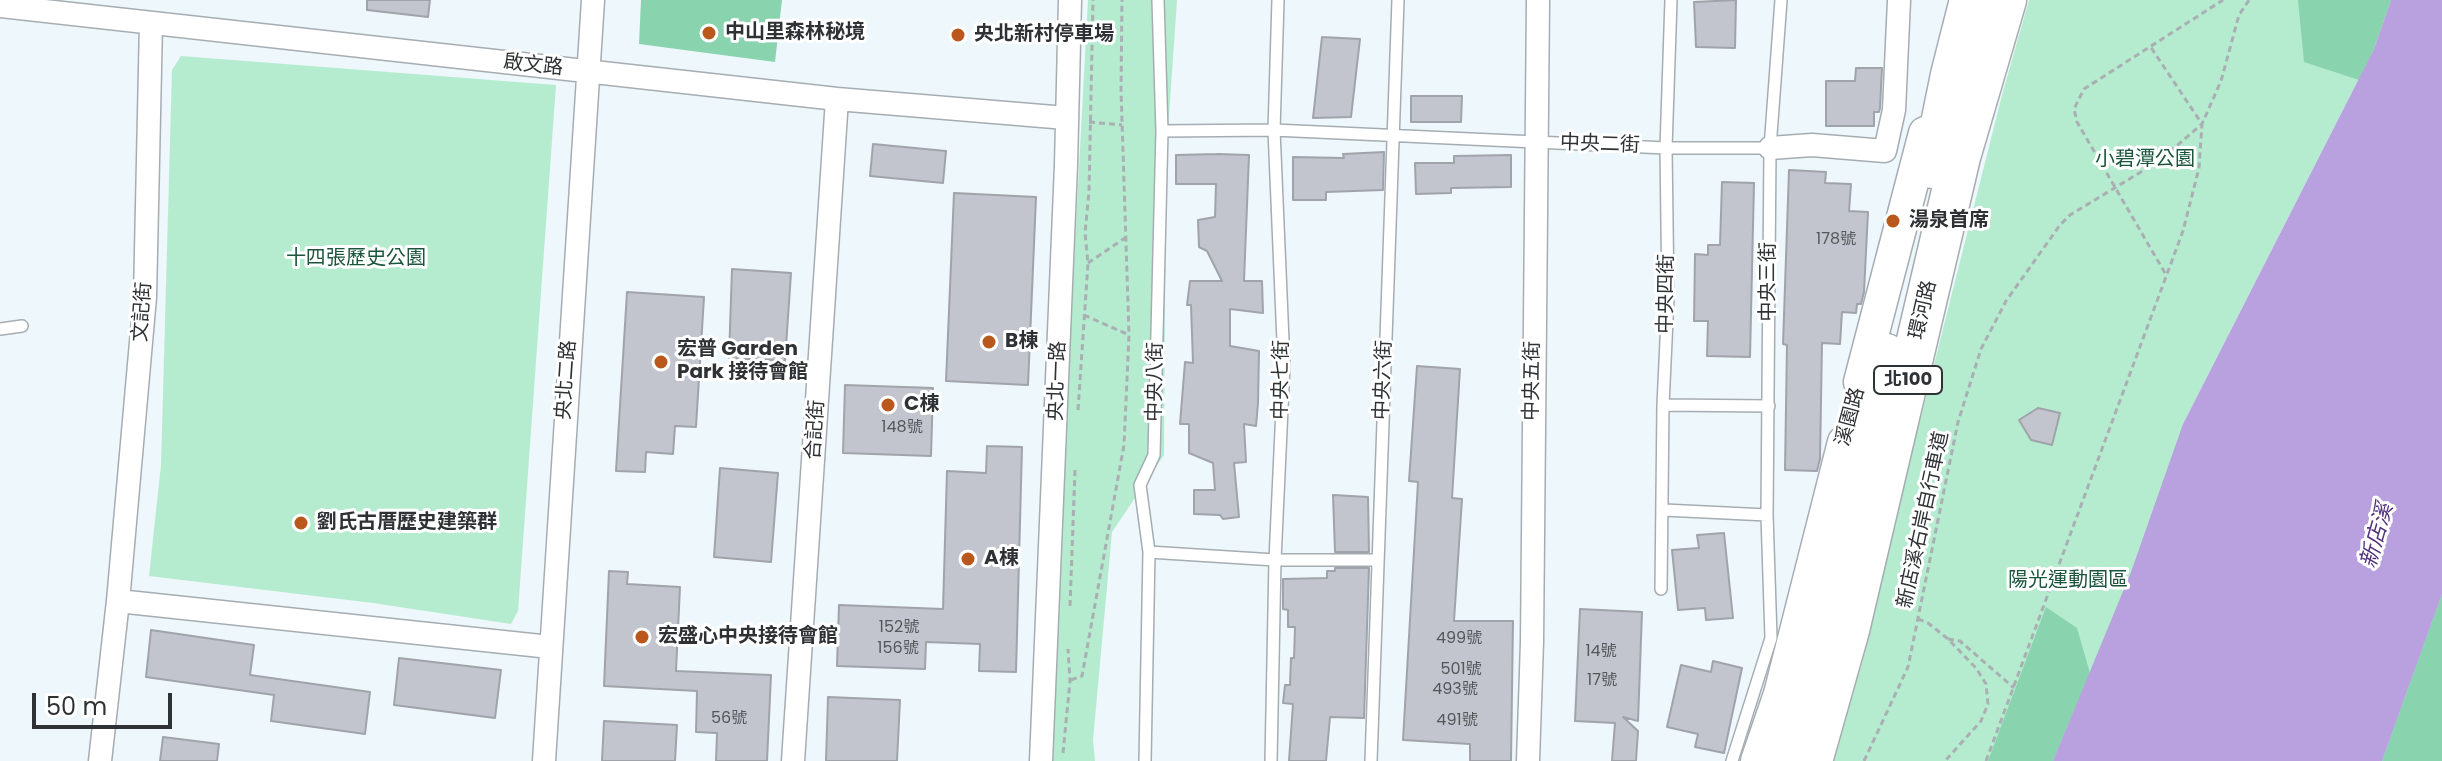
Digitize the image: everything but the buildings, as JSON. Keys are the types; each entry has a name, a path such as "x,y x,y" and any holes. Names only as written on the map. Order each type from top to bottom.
{"highway":[{"name":"環河路","path":"1812,761 1849,630 1960,157 2006,0"},
{"name":"環河路","path":"1779,761 1801,693 1970,4"}],"street":[{"name":"央北二路","path":"544,761 593,0"},
{"name":"央北一路","path":"1041,761 1062,275 1070,0"},
{"name":"中央五街","path":"1528,761 1538,0"},
{"name":"中央二街","path":"1770,148 1812,145 1885,151 1894,110 1899,0"},
{"name":"啟文路","path":"0,6 837,99 1066,118"},
{"name":"文記街","path":"100,761 118,601 145,297 151,23"},
{"name":"溪園路","path":"1757,761 1780,694 1923,136 1951,75"},
{"name":"合記街","path":"793,761 837,99"},
{"path":"118,601 550,647"}],"lane":[{"name":"中央八街","path":"1145,761 1149,552 1140,485 1154,455 1162,131 1158,0"},
{"name":"中央七街","path":"1271,761 1275,560 1284,365 1274,130 1278,0"},
{"name":"中央六街","path":"1371,761 1398,0"},
{"name":"中央四街","path":"1661,589 1663,405 1668,298 1666,148 1671,0"},
{"name":"中央三街","path":"1732,761 1771,638 1767,515 1770,148 1781,0"},
{"name":"中央二街","path":"1162,131 1274,130 1666,148 1770,148"},
{"path":"0,329 22,326"},
{"path":"1663,405 1769,406"},
{"path":"1664,510 1767,515"},
{"path":"1149,552 1275,560 1378,560"}],"path":[{"path":"1077,419 1088,263 1085,233 1089,192 1093,0"},
{"path":"1070,681 1082,676 1121,461 1129,335 1122,0"},
{"path":"2167,274 2077,122 2074,109 2084,89 2223,0"},
{"name":"新店溪右岸自行車道","path":"1864,761 1908,667 1958,422 1981,349 2006,301 2060,225 2070,215 2159,161 2202,124 2221,81 2239,15 2249,0"},
{"path":"1986,761 2183,231 2199,168 2202,124 2150,46"},
{"path":"1089,122 1123,125"},
{"path":"1088,263 1125,238"},
{"path":"1084,315 1129,335"},
{"path":"1069,614 1075,462"},
{"path":"1918,619 1948,639 1976,668 1986,684 1988,704 1981,721 1945,761"},
{"path":"1062,761 1070,681 1067,637"},
{"path":"1948,639 1960,641 2014,688"}],"green space":[{"name":"中山里森林秘境","path":"641,0 782,0 775,62 639,44"},
{"path":"1088,0 1177,0 1166,158 1164,455 1112,532 1093,740 1095,761 1047,761"},
{"name":"陽光運動園區","path":"2029,0 2391,0 2374,49 2183,424 2442,491 2442,761 1834,761 2002,95"},
{"path":"2298,0 2391,0 2374,49 2359,80 2304,62"},
{"name":"十四張歷史公園","path":"181,56 556,85 518,611 511,624 373,603 149,576 161,465 172,70"},
{"path":"2442,594 2442,761 2382,761"},
{"path":"2046,607 2077,628 2090,673 2053,761 1988,761"}],"water":[{"name":"新店溪","path":"2391,0 2442,0 2442,594 2382,761 2053,761 2131,572 2183,424 2374,49"}],"place":[{"name":"中山里森林秘境","path":"709,33"},
{"name":"央北新村停車場","path":"958,35"},
{"name":"湯泉首席","path":"1893,221"},
{"name":"B棟","path":"989,342"},
{"name":"宏普 Garden Park 接待會館","path":"661,362"},
{"name":"C棟","path":"888,405"},
{"name":"劉氏古厝歷史建築群","path":"301,523"},
{"name":"A棟","path":"968,559"},
{"name":"宏盛心中央接待會館","path":"642,637"}],"park label":[{"name":"小碧潭公園","path":"2145,160"}]}
